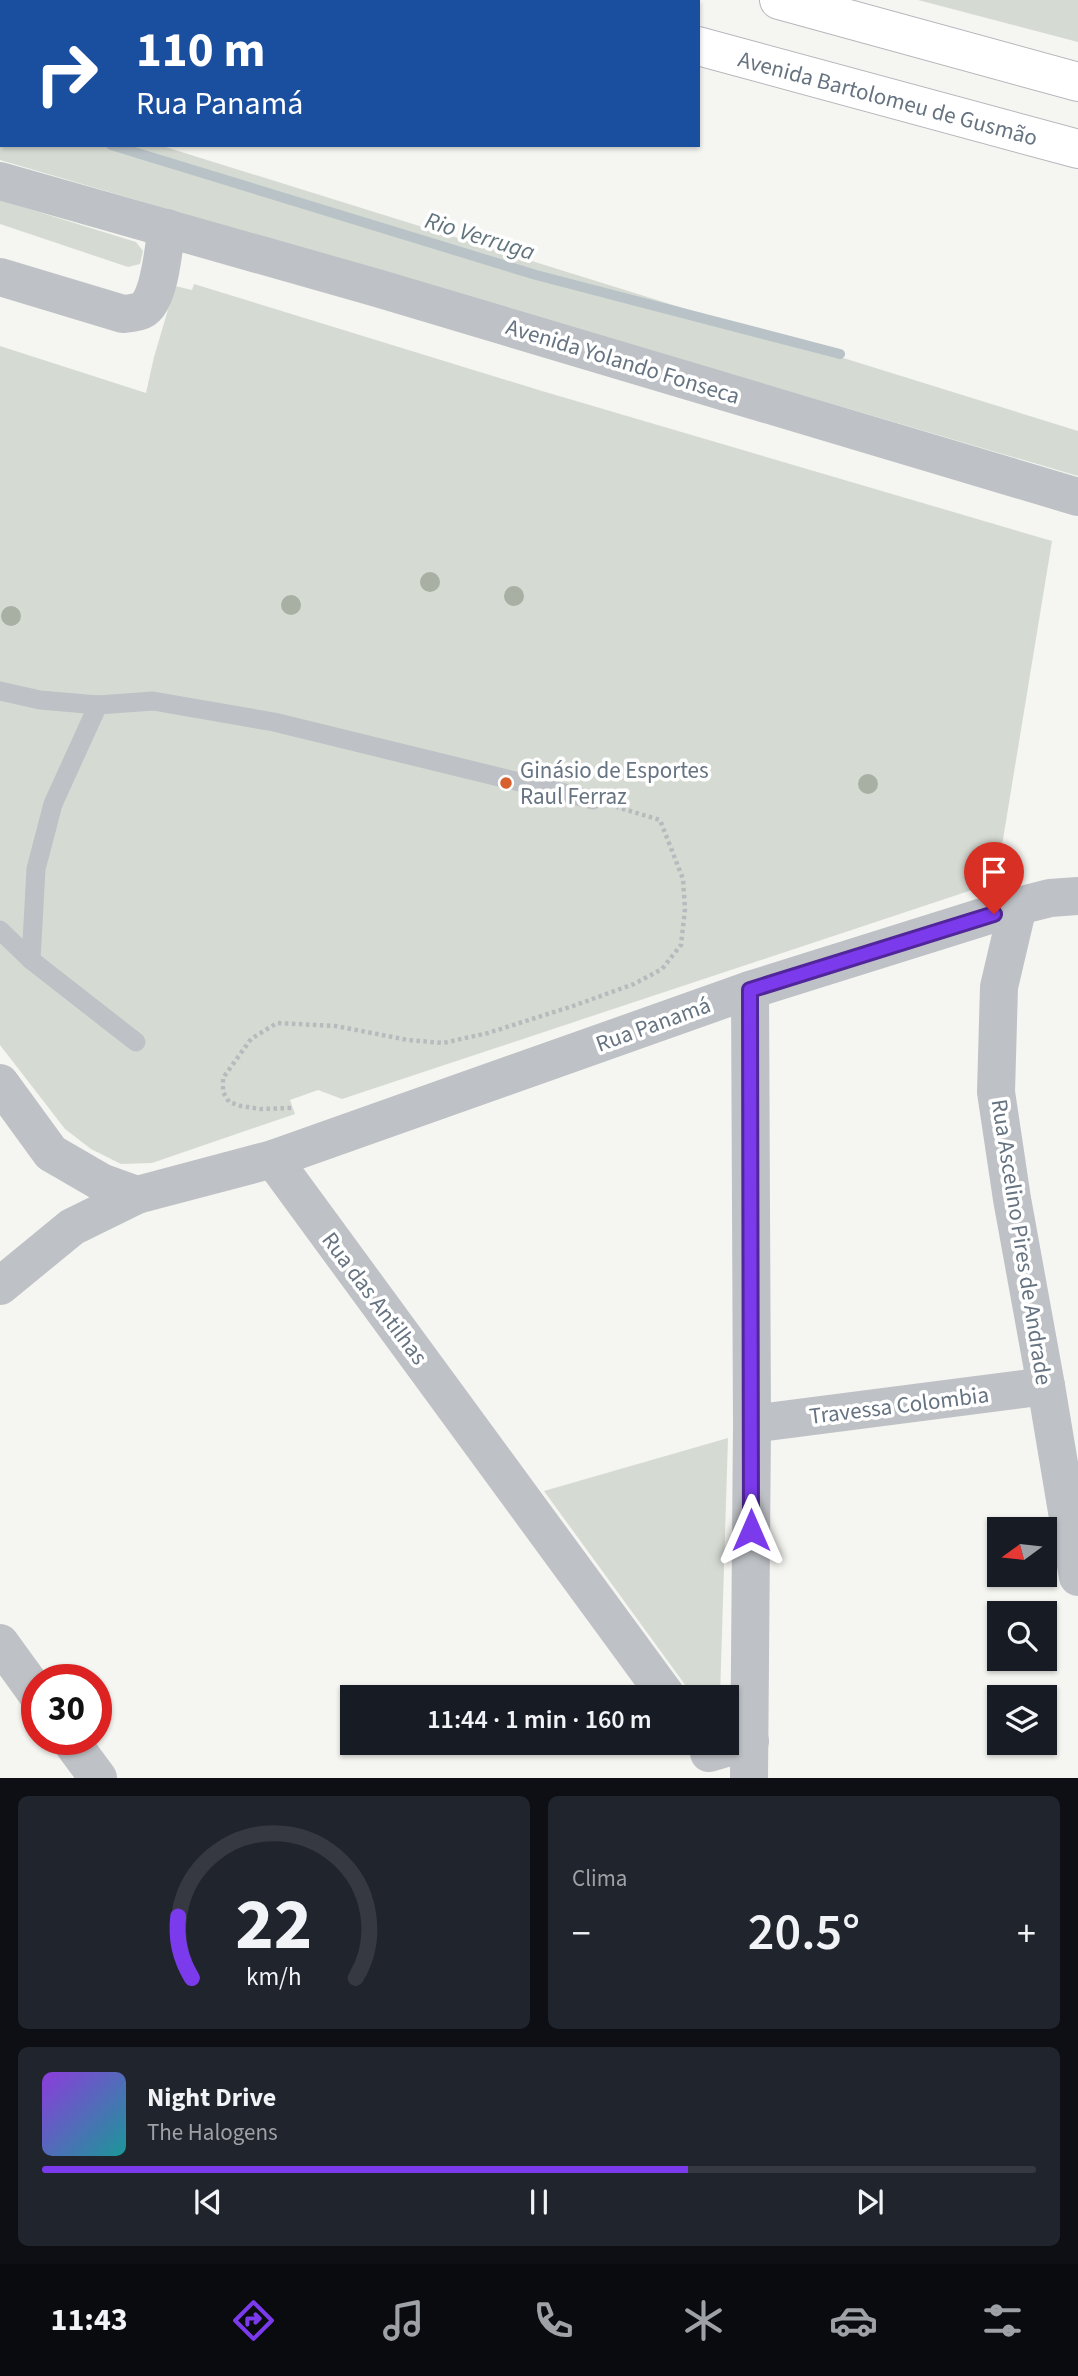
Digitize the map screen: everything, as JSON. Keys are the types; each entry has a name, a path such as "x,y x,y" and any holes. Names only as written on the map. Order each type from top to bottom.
{"main road":[{"path":"779,0 1078,82"},
{"name":"Avenida Bartolomeu de Gusmão","path":"700,48 1078,149"}],"street":[{"name":"Avenida Yolando Fonseca","path":"0,181 377,288 1078,497"},
{"path":"0,277 123,314 137,313 148,306 156,286 167,228"},
{"name":"Rua Panamá","path":"273,1159 750,990 1018,906 1050,898 1078,896"},
{"name":"Rua Ascelino Pires de Andrade","path":"1018,906 999,987 996,1092 1078,1577"},
{"path":"712,1758 750,1759 750,990"},
{"path":"0,1083 51,1153 101,1182 138,1195"},
{"path":"0,1286 72,1227 138,1195 273,1159"},
{"name":"Rua das Antilhas","path":"273,1159 658,1685"},
{"name":"Travessa Colombia","path":"752,1424 1046,1386"},
{"path":"0,1643 21,1672"},
{"path":"82,1755 98,1777"}],"lane":[{"path":"0,691 40,700 98,705 153,701 274,722 593,800"},
{"path":"31,960 39,856 53,804 98,705"},
{"path":"0,930 31,960 136,1042"}],"path":[{"path":"291,1108 260,1109 241,1106 229,1101 223,1091 223,1078 251,1039 277,1023 336,1026 408,1040 443,1043 488,1033 573,1006 634,984 662,969 681,945 685,909 684,879 673,850 660,820 593,800"}],"shaded area":[{"path":"918,0 1078,0 1078,42"},
{"path":"0,147 165,147 1078,431 1078,476 0,160"},
{"path":"0,200 136,242 143,251 140,264 128,267 0,224"},
{"name":"Ginásio de Esportes Raul Ferraz","path":"194,284 542,391 1052,541 996,882 342,1099 318,1090 290,1100 295,1114 152,1163 121,1164 91,1149 65,1129 0,1045 0,346 146,393 175,286 192,290"},
{"path":"728,1438 720,1685 685,1685 544,1491"}],"waterway":[{"name":"Rio Verruga","path":"118,147 536,275 840,354"}],"place":[{"name":"Ginásio de Esportes Raul Ferraz","path":"506,783"}],"route":[{"path":"751,1530 750,990 994,914"}]}
